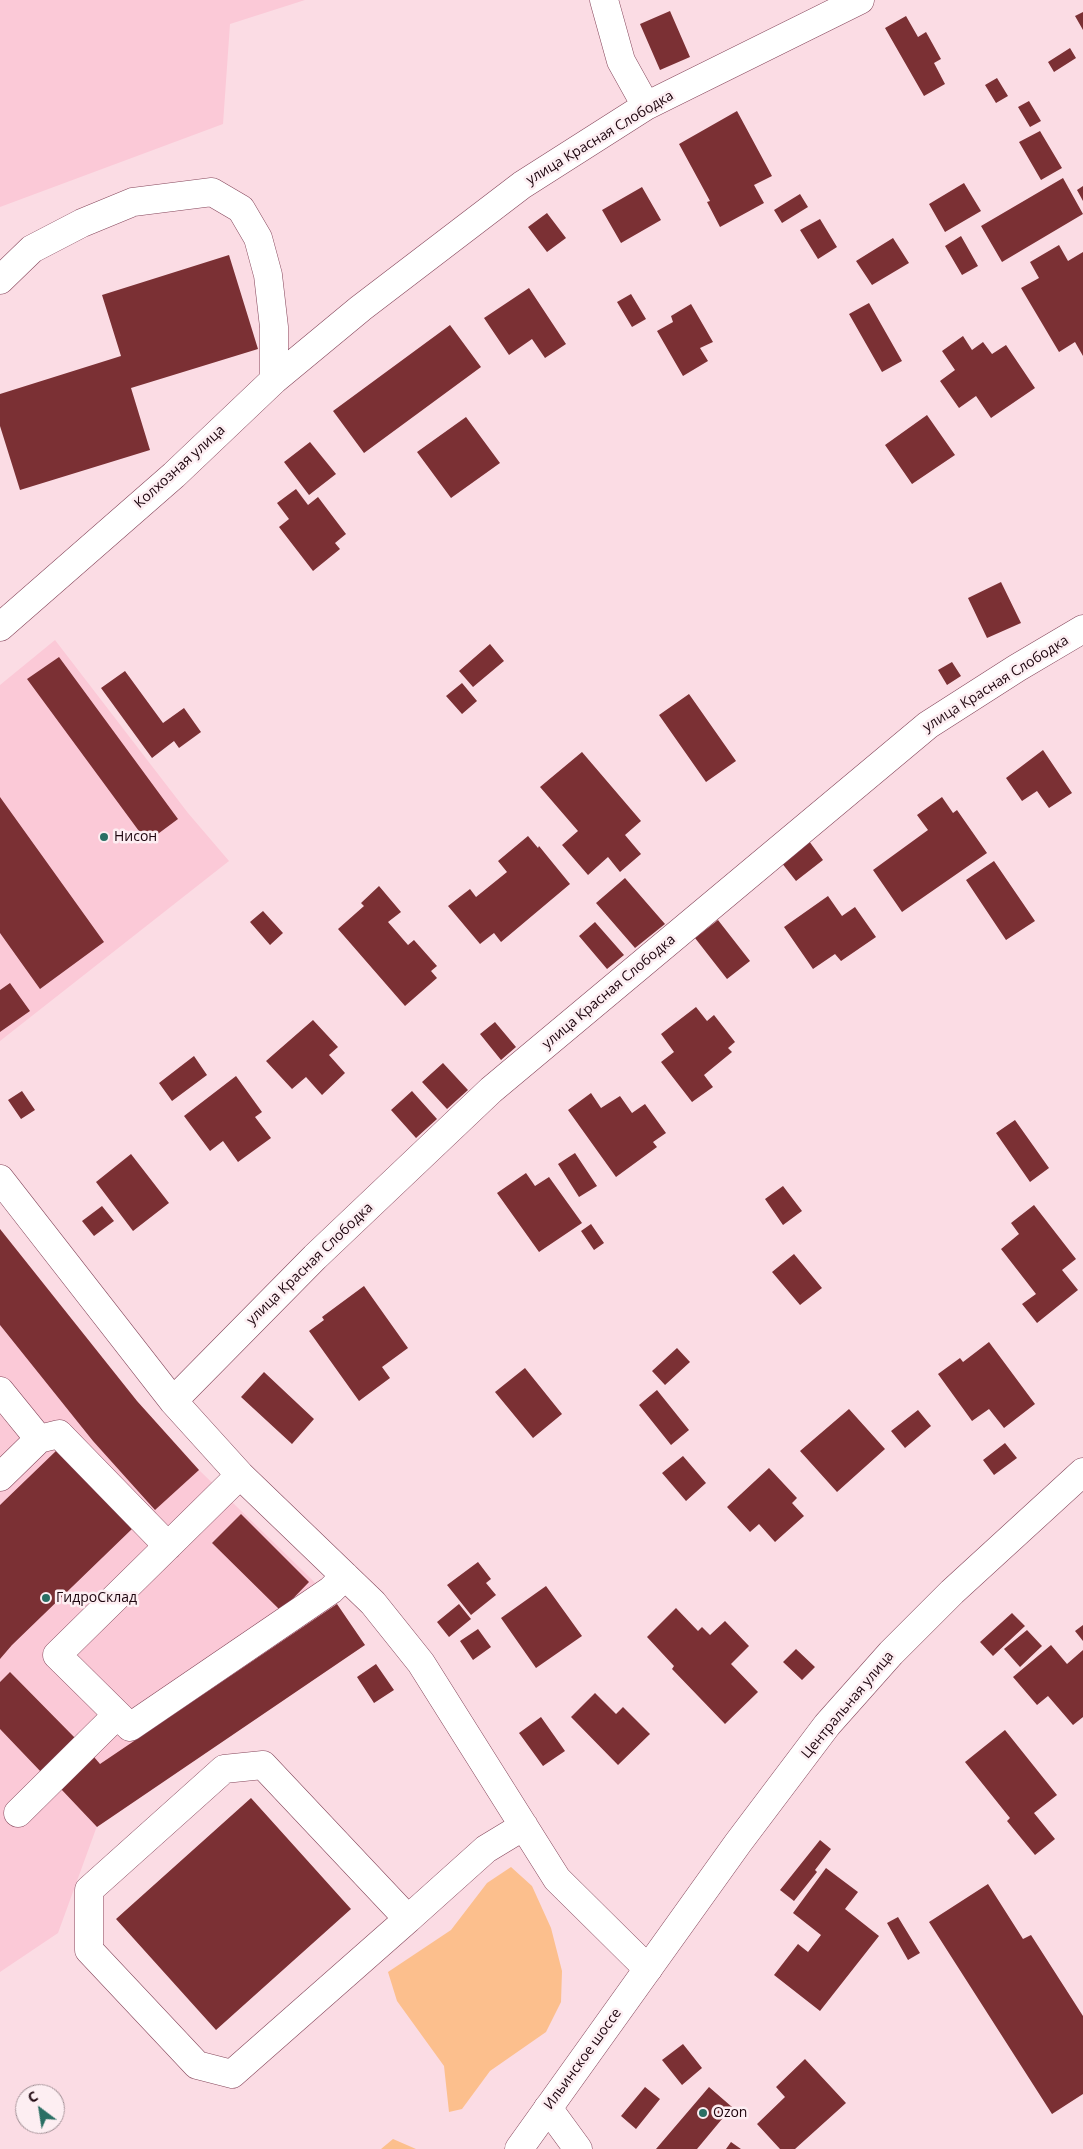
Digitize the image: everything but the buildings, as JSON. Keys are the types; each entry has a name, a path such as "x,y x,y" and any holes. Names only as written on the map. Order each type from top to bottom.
{"street":[{"path":"604,0 621,61 646,106"},
{"name":"улица Красная Слободка","path":"361,308 522,184 646,106 860,0"},
{"path":"0,280 32,249 82,223 133,202 212,192 241,209 258,238 268,275 274,327 274,380"},
{"name":"Колхозная улица","path":"0,627 174,474 274,380 361,308"},
{"name":"улица Красная Слободка","path":"174,1400 315,1257 491,1090 928,725 1017,668 1083,629"},
{"path":"0,1179 174,1400 240,1475 372,1603 421,1663 557,1878 648,1969"},
{"path":"0,1391 39,1439"},
{"path":"0,1477 39,1439 59,1434 168,1546"},
{"name":"Центральная улица","path":"648,1969 738,1842 827,1726 891,1653 952,1592 1083,1472"},
{"path":"240,1475 57,1655 117,1715 130,1727 331,1590 345,1576"},
{"path":"18,1813 117,1715"},
{"path":"408,1919 263,1765 224,1769 89,1890 89,1950 197,2065 232,2074 408,1919 486,1849 524,1826"},
{"name":"Ильинское шоссе","path":"518,2149 648,1969"},
{"path":"548,2108 578,2149"}],"shaded area":[{"path":"0,0 305,0 230,24 223,124 0,207"},
{"name":"Нисон","path":"55,640 188,813 229,861 0,1041 0,685"},
{"path":"0,1229 137,1401 199,1470 337,1604 365,1645 97,1826 58,1933 0,1972"},
{"path":"511,1867 532,1886 551,1928 562,1971 561,2002 546,2032 490,2071 462,2109 449,2112 444,2066 397,2001 388,1972 451,1930 487,1883"},
{"path":"393,2139 416,2149 381,2149"}],"place":[{"name":"Нисон","path":"104,837"},
{"name":"ГидроСклад","path":"46,1598"},
{"name":"Ozon","path":"703,2113"}]}
